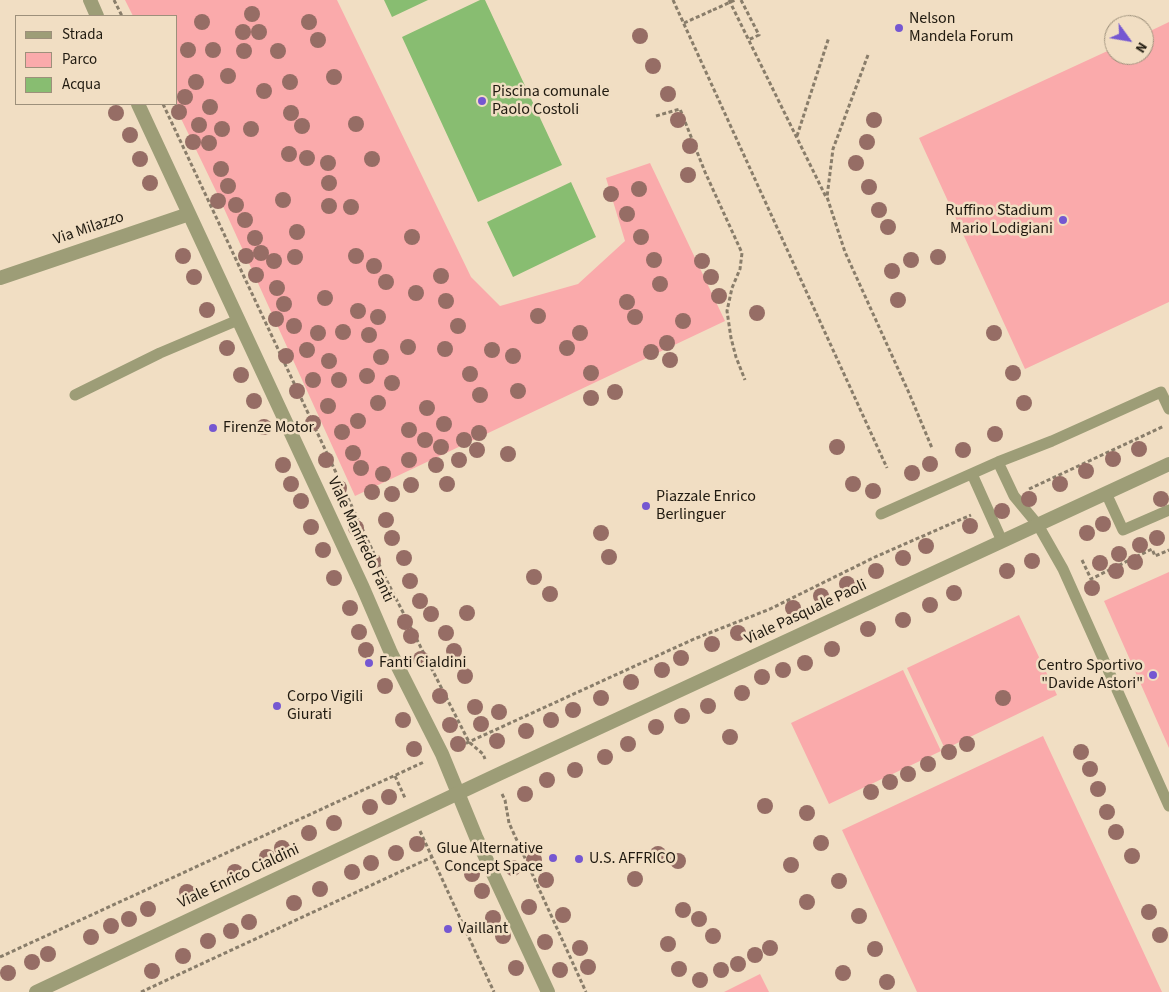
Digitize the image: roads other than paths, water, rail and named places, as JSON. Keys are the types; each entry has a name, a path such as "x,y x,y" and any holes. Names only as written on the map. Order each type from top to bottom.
{"street":[{"path":"90,0 97,15"},
{"name":"Viale Manfredo Fanti","path":"138,105 363,588 391,653 442,754 458,795 548,992"},
{"name":"Via Milazzo","path":"0,278 189,214"},
{"name":"Viale Pasquale Paoli","path":"458,795 1169,464"},
{"name":"Viale Enrico Cialdini","path":"36,992 458,795"}],"lane":[{"path":"74,395 238,320"},
{"path":"881,514 998,462 1052,441 1165,390 1169,409"},
{"path":"998,462 1014,496 1038,525 1063,569 1169,806"},
{"path":"972,474 1002,541"},
{"path":"1106,493 1123,530 1169,510"}],"water":[{"path":"384,0 428,0 392,17"},
{"name":"Piscina comunale Paolo Costoli","path":"480,0 485,0 562,165 478,202 402,37"},
{"path":"571,182 596,237 513,277 487,222"}],"place":[{"name":"Nelson Mandela Forum","path":"899,28"},
{"name":"Piscina comunale Paolo Costoli","path":"482,101"},
{"name":"Ruffino Stadium Mario Lodigiani","path":"1063,220"},
{"name":"Firenze Motor","path":"213,428"},
{"name":"Piazzale Enrico Berlinguer","path":"646,506"},
{"name":"Fanti Cialdini","path":"369,663"},
{"name":"Centro Sportivo \"Davide Astori\"","path":"1153,675"},
{"name":"Corpo Vigili Giurati","path":"277,706"},
{"name":"Glue Alternative Concept Space","path":"553,858"},
{"name":"U.S. AFFRICO","path":"579,859"},
{"name":"Vaillant","path":"448,929"}]}
